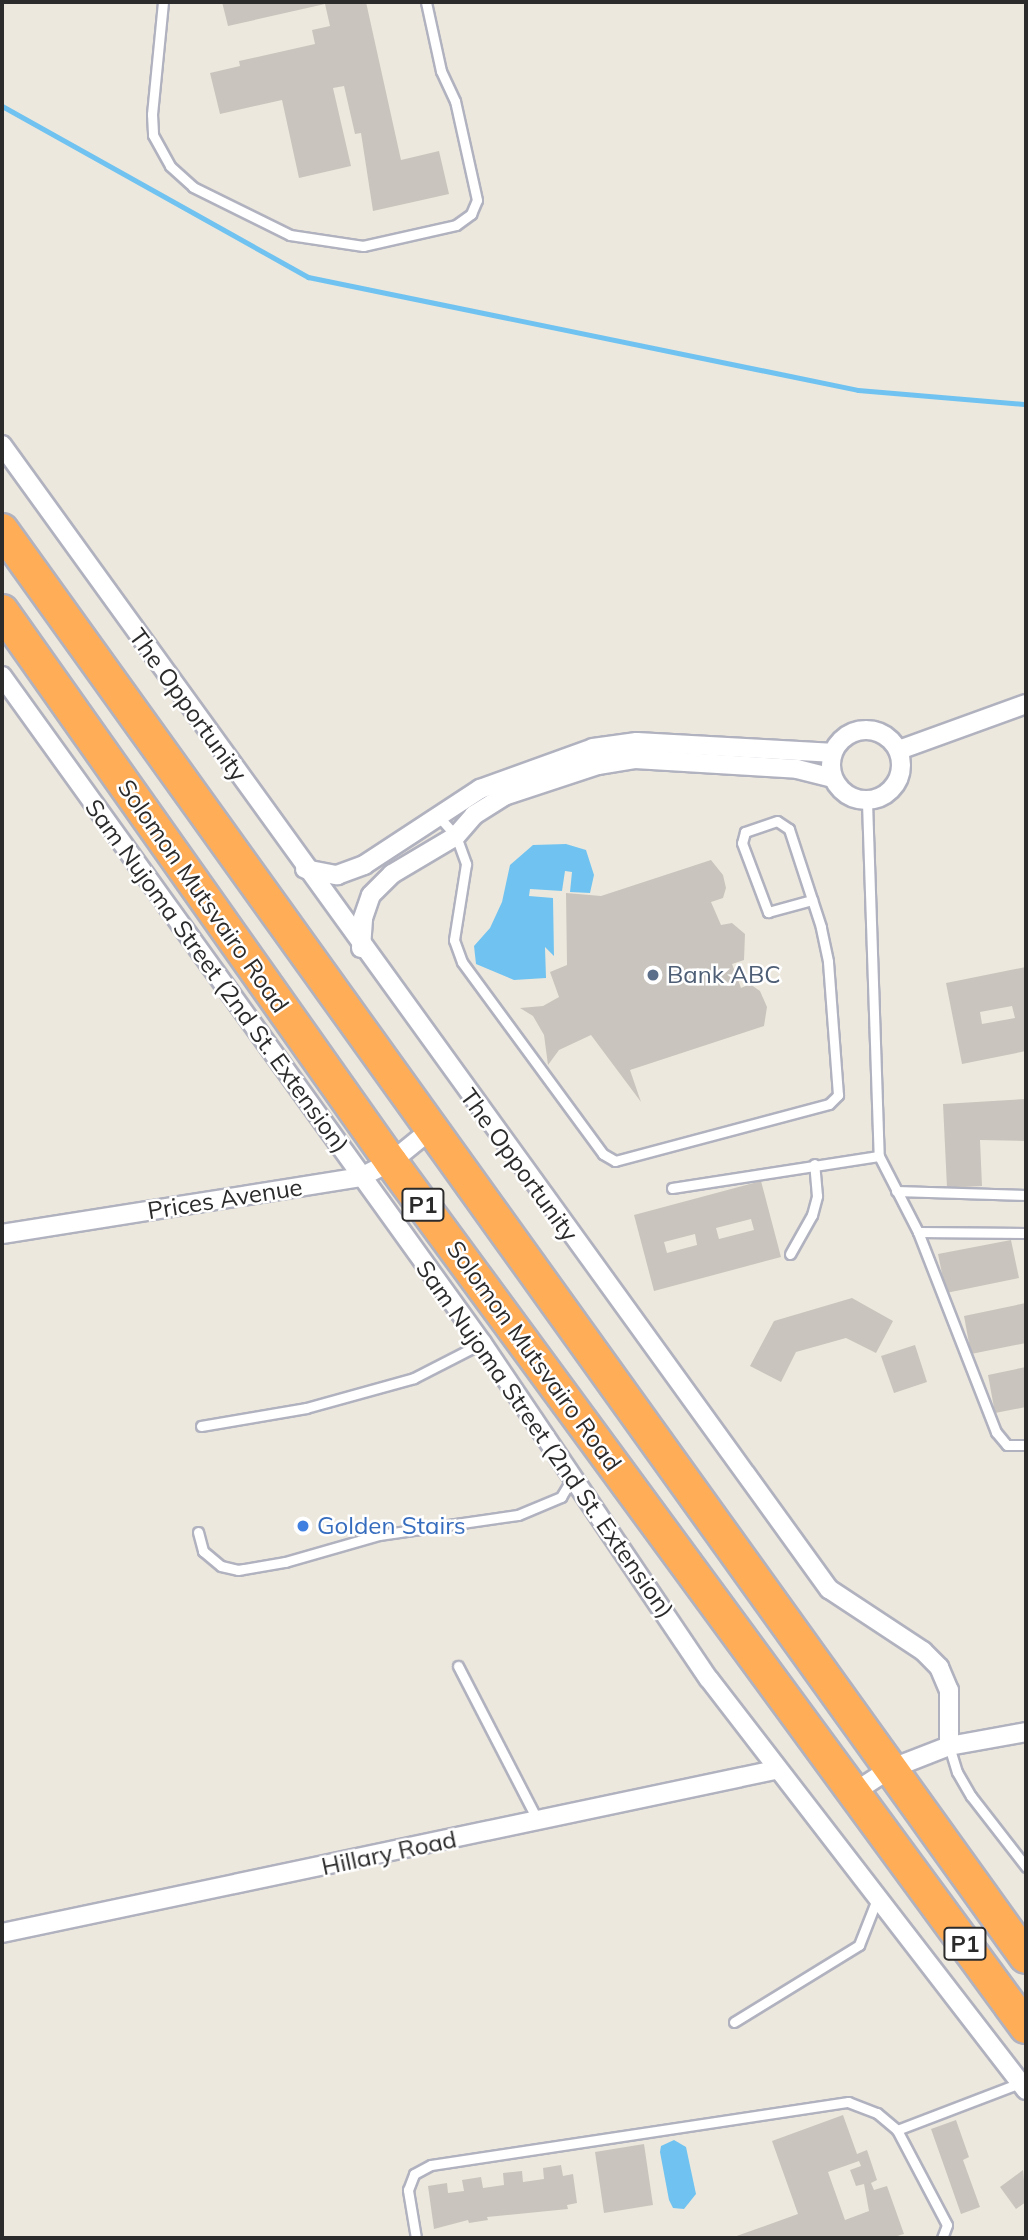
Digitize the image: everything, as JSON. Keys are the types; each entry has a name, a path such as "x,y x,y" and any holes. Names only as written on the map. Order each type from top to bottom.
{"highway":[{"name":"P1","path":"2,530 433,1127 1026,1958"},
{"name":"Solomon Mutsvairo Road","path":"2,611 391,1162 1026,2027"}],"street":[{"name":"The Opportunity","path":"2,445 361,948 829,1589 923,1651 939,1667 949,1690 949,1746"},
{"name":"Sam Nujoma Street (2nd St. Extension)","path":"2,676 482,1343 775,1770 1023,2086"},
{"path":"899,750 1026,704"},
{"path":"865,729 885,734 899,750 902,774 889,793 867,802 846,796 832,778 831,753 845,736 865,729"},
{"path":"305,869 337,875 364,865 480,789 593,748 637,741 831,753"},
{"path":"361,948 363,918 371,895 392,874 456,836 474,815 504,796 598,765 635,759 797,769 832,778"},
{"name":"Prices Avenue","path":"2,1234 361,1177 391,1162 433,1127"},
{"path":"853,1793 890,1769 949,1746 1026,1732"},
{"name":"Hillary Road","path":"2,1933 539,1822 775,1770"}],"lane":[{"path":"163,2 152,114 153,135 170,166 193,187 290,234 363,246 456,225 471,214 477,200 455,101 441,71 426,2"},
{"path":"867,802 879,1156 918,1232 996,1432 1007,1445 1026,1445"},
{"path":"439,817 456,836 466,864 454,940 462,962 603,1154 615,1161 828,1104 838,1095 828,961 812,900 785,823 777,821 745,832 742,843 768,912 812,900"},
{"path":"672,1188 879,1156"},
{"path":"790,1254 812,1215 817,1196 814,1164"},
{"path":"896,1191 1026,1195"},
{"path":"918,1232 1026,1233"},
{"path":"201,1426 306,1408 414,1378 482,1343"},
{"path":"198,1532 203,1551 222,1566 238,1570 285,1562 379,1535 518,1515 561,1497 573,1478"},
{"path":"458,1665 539,1822"},
{"name":"The Opportunity","path":"949,1746 957,1772 971,1796 1026,1867"},
{"path":"734,2022 859,1945 877,1897"},
{"path":"897,2130 1023,2086"},
{"path":"416,2238 408,2190 414,2174 431,2165 848,2102 877,2113 897,2130 947,2225 943,2238"}],"water":[{"path":"566,844 586,850 594,875 590,893 570,892 572,872 565,871 562,891 530,889 529,896 553,898 554,956 545,947 546,978 514,980 476,964 474,946 490,928 502,902 510,865 533,845"},
{"path":"674,2140 686,2147 696,2194 684,2209 673,2208 669,2200 660,2152 661,2146"}],"building":[{"path":"222,2 366,2 401,160 439,151 449,194 373,211 361,133 355,134 344,86 333,88 351,166 299,178 282,100 220,114 210,73 240,66 239,61 315,44 312,30 330,26 325,4 228,26"},
{"name":"Bank ABC","path":"711,860 723,875 726,888 723,898 711,902 721,925 732,923 745,934 744,960 732,964 741,988 750,984 760,991 767,1007 764,1026 630,1070 641,1102 591,1035 559,1050 548,1065 544,1035 533,1016 520,1008 543,1006 559,997 550,972 567,965 566,893 601,896"},
{"path":"1026,967 1026,1051 962,1064 946,983","holes":["1012,1006 1015,1018 982,1024 980,1012"]},
{"path":"1026,1099 1026,1141 980,1140 982,1186 947,1188 943,1104"},
{"path":"761,1181 781,1257 654,1291 634,1215","holes":["751,1219 754,1230 719,1239 716,1228","695,1234 697,1245 667,1253 664,1242"]},
{"path":"1011,1240 1019,1278 946,1293 938,1254"},
{"path":"852,1298 893,1321 876,1353 846,1338 796,1352 781,1382 750,1366 774,1321"},
{"path":"1026,1303 1026,1343 971,1354 964,1316"},
{"path":"915,1345 927,1382 894,1393 881,1356"},
{"path":"1026,1367 1026,1407 995,1413 988,1375"},
{"path":"843,2115 857,2154 867,2150 877,2180 871,2183 874,2190 887,2186 904,2234 890,2238 731,2238 798,2214 772,2141","holes":["859,2161 861,2166 850,2170 856,2186 864,2184 869,2211 845,2220 828,2172"]},
{"path":"956,2120 969,2157 963,2160 980,2207 961,2214 931,2129"},
{"path":"644,2144 653,2205 604,2213 595,2152"},
{"path":"561,2165 563,2176 573,2174 577,2203 567,2205 568,2209 487,2217 488,2220 469,2223 468,2220 434,2229 428,2186 447,2183 448,2193 464,2191 462,2180 481,2177 483,2188 504,2185 503,2173 522,2171 523,2182 544,2179 543,2168"},
{"path":"1023,2170 1026,2202 1016,2209 1000,2187"}],"waterway":[{"path":"2,106 308,277 858,390 1026,404"}],"place":[{"name":"Bank ABC","path":"653,975"},
{"name":"Golden Stairs","path":"303,1526"}]}
